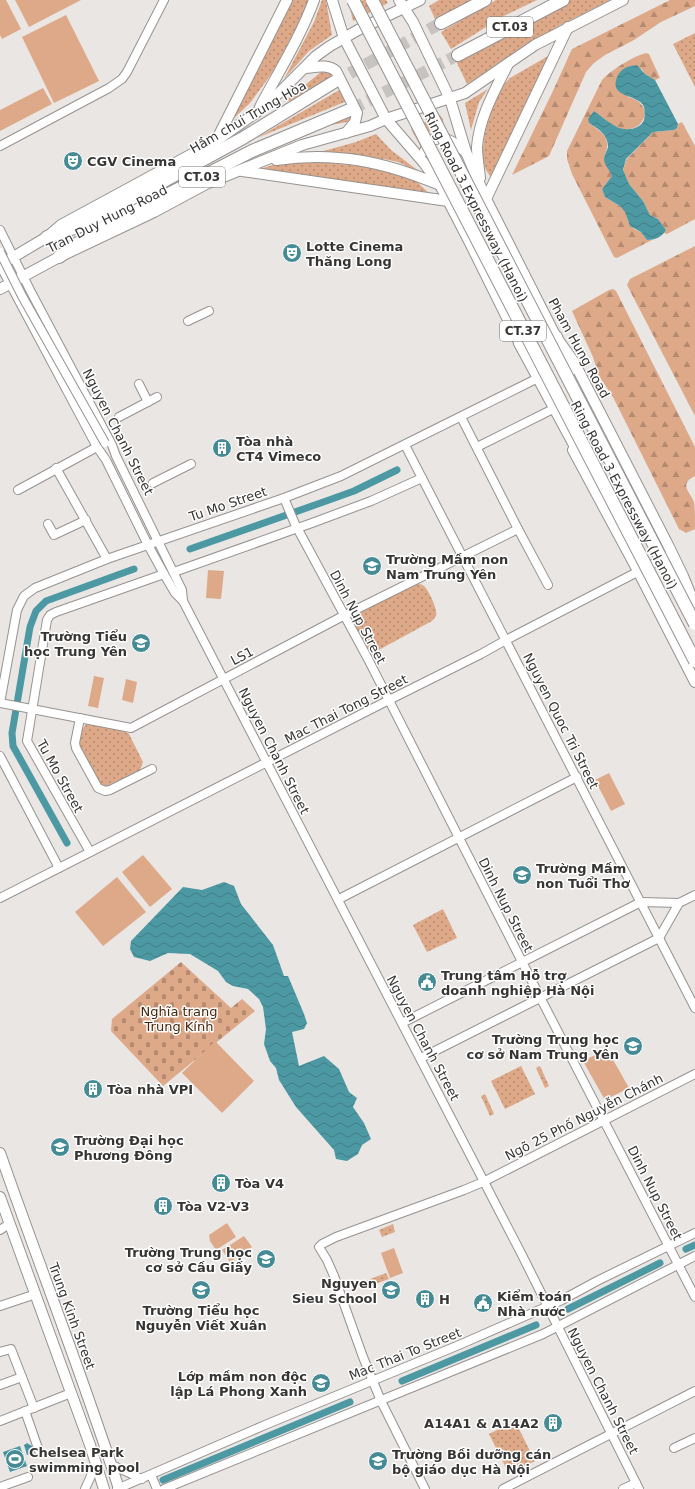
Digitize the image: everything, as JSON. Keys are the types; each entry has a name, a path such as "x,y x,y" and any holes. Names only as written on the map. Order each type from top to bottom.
{"highway":[{"name":"Ring Road 3 Expressway (Hanoi)","path":"353,0 695,661"},
{"name":"Ring Road 3 Expressway (Hanoi)","path":"372,0 695,624"},
{"name":"CT.03","path":"442,23 485,0"},
{"name":"CT.03","path":"458,55 563,0"},
{"name":"Hầm chui Trung Hòa","path":"47,237 83,225 236,142 334,82"},
{"name":"CT.03","path":"59,257 89,235 252,151 352,109"},
{"path":"556,337 567,366 659,542 695,620"},
{"path":"520,343 688,661 695,669"}],"main road":[{"path":"216,141 287,0"},
{"path":"257,112 290,53 307,19 314,0"},
{"path":"332,0 344,38 386,119 424,163 440,185 520,343 536,379 695,682"},
{"name":"Tran Duy Hung Road","path":"0,265 47,237 61,225 216,141 257,112 306,68 316,56 402,4 420,0"},
{"name":"Tran Duy Hung Road","path":"5,287 59,257 154,212 199,187 239,170 302,145 346,133 465,93 535,45 623,0"},
{"name":"Pham Hung Road","path":"402,4 413,22 450,99 466,152 486,199 556,337 574,362 683,576 695,606"},
{"path":"486,199 568,27"},
{"path":"480,185 477,148 479,134 488,105 509,62"},
{"path":"306,68 326,66 336,71 357,113 355,122 346,133"},
{"path":"424,163 426,146 428,142 434,139 444,138 451,141 466,152"},
{"path":"260,162 321,156 370,162 411,173 440,185"},
{"path":"239,170 448,201"},
{"name":"Trung Kinh Street","path":"0,1153 21,1215 79,1372 118,1489"},
{"name":"Trung Kinh Street","path":"0,1197 36,1294 104,1489"}],"street":[{"path":"0,146 109,88 122,79 132,64 164,0"},
{"name":"Nguyen Chanh Street","path":"0,233 112,445 116,456 174,572 182,590 182,601"},
{"path":"0,252 22,296 105,443 116,456"},
{"name":"Nguyen Chanh Street","path":"0,265 5,287 26,315 97,447 106,460 148,545 175,593 182,601 339,899 357,937 612,1432 637,1486"},
{"path":"26,315 26,311 30,307 42,312"},
{"path":"188,321 209,311"},
{"name":"Tu Mo Street","path":"0,703 18,605 24,596 34,588 106,559 286,501 405,445 536,379"},
{"path":"139,384 148,402"},
{"path":"119,418 157,397"},
{"path":"477,447 552,410"},
{"path":"461,417 548,585"},
{"path":"105,443 106,460"},
{"name":"Nguyen Quoc Tri Street","path":"405,445 695,1008"},
{"path":"18,490 97,447"},
{"path":"153,483 191,464"},
{"path":"56,468 86,520 106,559"},
{"path":"174,572 371,501 422,478"},
{"name":"Dinh Nup Street","path":"286,501 296,527 389,700 695,1297"},
{"path":"48,524 54,535 86,520"},
{"name":"LS1","path":"0,703 131,728 344,616 518,529"},
{"name":"Mac Thai Tong Street","path":"0,898 461,664 672,554"},
{"name":"Tu Mo Street","path":"90,852 28,744 28,709 46,623 50,615 56,612 164,574"},
{"path":"80,718 75,743 76,748 98,788 110,790 152,769"},
{"path":"0,756 58,868"},
{"path":"339,899 577,778"},
{"path":"402,1023 641,902 679,903 695,895"},
{"path":"420,1058 659,938 679,903"},
{"name":"Ngõ 25 Phố Nguyễn Chánh","path":"373,1381 319,1247 322,1244 336,1237 483,1182 695,1074"},
{"path":"0,1230 9,1224"},
{"name":"Mac Thai To Street","path":"118,1489 547,1306 695,1233"},
{"path":"164,1489 381,1401 557,1327 695,1256"},
{"path":"0,1306 36,1294"},
{"path":"0,1352 11,1349 34,1408"},
{"path":"0,1385 22,1376"},
{"path":"373,1381 381,1401 425,1489"},
{"path":"503,1489 612,1432 695,1391"},
{"path":"0,1421 71,1393"},
{"path":"25,1411 39,1451"},
{"path":"674,1448 695,1438"},
{"path":"110,1464 142,1479"},
{"path":"85,1489 96,1465"},
{"path":"151,1475 157,1489"},
{"path":"0,1487 28,1477"},
{"path":"623,1489 637,1486"}],"green space":[{"path":"0,0 6,0 21,29 2,39 0,35"},
{"path":"15,0 81,0 29,27"},
{"path":"289,0 311,0 281,61 250,103 230,122"},
{"path":"322,0 326,0 332,35 309,51 284,79 314,22"},
{"path":"364,0 386,0 388,3 353,21 349,4"},
{"path":"439,0 476,0 436,21 429,6"},
{"path":"496,0 537,0 502,17 451,49 441,32"},
{"path":"570,0 610,0 557,27 467,84 456,61"},
{"path":"670,0 695,0 695,6 661,22 634,40 605,55 594,63 586,72 549,156 512,175 572,49"},
{"path":"66,15 99,81 54,103 22,37"},
{"path":"695,33 695,87 673,44"},
{"path":"646,53 649,54 660,78 655,80 645,74 641,68 628,97 637,101 643,106 645,112 644,119 640,124 634,128 626,129 617,127 594,111 589,123 599,130 607,141 604,157 612,176 602,189 605,197 620,206 626,212 628,221 634,229 641,232 647,240 652,240 617,258 614,257 572,174 567,159 567,151 602,80 622,64"},
{"path":"550,55 492,179 486,170 482,158 488,117 497,92 510,78"},
{"path":"327,70 331,72 331,77 326,81 315,89 296,99 284,102 321,72"},
{"path":"43,88 52,104 0,131 0,110"},
{"path":"341,89 347,101 257,138"},
{"path":"488,89 479,102 471,130 465,103"},
{"path":"352,112 355,118 347,122 320,127"},
{"path":"440,115 443,119 444,130 430,130 422,149 411,129"},
{"path":"682,122 695,146 695,219 667,234 664,233 666,230 658,219 650,215 643,201 629,184 623,171 626,160 653,132 674,130 677,128 678,124"},
{"path":"376,134 391,150 420,172 398,162 384,159 320,152 356,142"},
{"path":"308,161 370,167 414,179 431,195 258,171 268,166"},
{"path":"695,246 695,416 627,285 630,279"},
{"path":"613,289 616,291 695,447 695,476 687,482 686,485 694,502 695,529 686,533 679,529 613,397 599,376 593,357 572,311"},
{"path":"208,570 224,571 221,599 206,598"},
{"path":"415,584 420,584 426,588 431,596 436,616 432,621 375,652 368,651 354,626 354,621 358,613"},
{"path":"94,676 104,678 98,708 88,706"},
{"path":"126,679 137,682 133,703 122,700"},
{"path":"88,723 120,729 129,734 143,762 140,770 107,786 100,783 80,747 80,734"},
{"path":"609,773 625,804 611,811 595,780"},
{"path":"143,855 172,889 150,907 122,872"},
{"path":"117,877 146,912 103,946 75,912"},
{"path":"443,909 457,938 427,952 413,925"},
{"name":"Nghĩa trang Trung Kính","path":"181,962 231,1008 242,999 255,1011 163,1086 111,1031 112,1019"},
{"path":"215,1041 254,1081 222,1113 182,1073"},
{"path":"607,1049 629,1088 605,1100 583,1061"},
{"path":"521,1066 535,1094 505,1109 491,1081"},
{"path":"540,1066 549,1086 545,1088 536,1068"},
{"path":"485,1094 494,1114 490,1116 481,1096"},
{"path":"227,1223 236,1237 216,1250 210,1241 209,1235"},
{"path":"393,1224 395,1232 382,1237 379,1230"},
{"path":"244,1236 252,1247 230,1262 222,1250"},
{"path":"394,1248 403,1273 390,1278 381,1253"},
{"path":"386,1273 389,1279 361,1289 360,1283"},
{"path":"515,1421 535,1461 509,1474 489,1434"}],"water":[{"path":"637,65 645,74 655,80 678,124 677,128 674,130 653,132 626,159 623,170 629,184 643,201 650,215 658,219 666,230 660,236 650,240 647,240 641,232 630,226 625,212 620,206 605,197 602,189 612,176 604,161 608,142 599,130 589,123 588,119 594,111 611,124 620,128 632,129 636,128 642,123 645,116 643,105 635,99 620,92 617,89 616,84 617,77 623,70"},
{"path":"224,882 234,886 241,904 273,945 284,976 288,976 304,1014 307,1023 304,1029 292,1032 299,1066 324,1056 339,1069 349,1092 357,1098 353,1107 364,1123 371,1139 362,1145 358,1154 347,1161 336,1159 334,1150 296,1107 279,1080 276,1068 270,1061 264,1044 266,1029 263,1007 259,999 248,989 233,986 226,982 218,971 190,954 168,953 150,961 134,957 130,949 131,941 183,887 202,890"},
{"path":"27,1443 32,1446 34,1453 27,1455 24,1445"},
{"name":"Chelsea Park swimming pool","path":"20,1446 27,1466 10,1472 3,1452"}],"waterway":[{"path":"190,549 354,491 397,470"},
{"path":"67,843 13,746 12,733 30,627 36,611 46,601 134,569"},
{"path":"686,1249 695,1245"},
{"path":"568,1309 660,1263"},
{"path":"402,1381 536,1325"},
{"path":"163,1480 350,1402"}],"tunnel":[{"path":"334,82 441,23"},
{"path":"352,109 458,55"}],"place":[{"name":"CGV Cinema","path":"73,161"},
{"name":"Lotte Cinema Thăng Long","path":"292,253"},
{"name":"Tòa nhà CT4 Vimeco","path":"222,448"},
{"name":"Trường Mầm non Nam Trung Yên","path":"372,566"},
{"name":"Trường Tiểu học Trung Yên","path":"141,643"},
{"name":"Trường Mầm non Tuổi Thơ","path":"522,875"},
{"name":"Trung tâm Hỗ trợ doanh nghiệp Hà Nội","path":"427,982"},
{"name":"Trường Trung học cơ sở Nam Trung Yên","path":"633,1046"},
{"name":"Tòa nhà VPI","path":"93,1089"},
{"name":"Trường Đại học Phương Đông","path":"60,1147"},
{"name":"Tòa V4","path":"221,1183"},
{"name":"Tòa V2-V3","path":"163,1206"},
{"name":"Trường Trung học cơ sở Cầu Giấy","path":"266,1259"},
{"name":"Trường Tiểu học Nguyễn Viết Xuân","path":"201,1290"},
{"name":"Nguyen Sieu School","path":"391,1290"},
{"name":"H","path":"425,1299"},
{"name":"Kiểm toán Nhà nước","path":"483,1303"},
{"name":"Lớp mầm non độc lập Lá Phong Xanh","path":"321,1383"},
{"name":"A14A1 & A14A2","path":"553,1423"},
{"name":"Chelsea Park swimming pool","path":"15,1459"},
{"name":"Trường Bồi dưỡng cán bộ giáo dục Hà Nội","path":"378,1461"}]}
